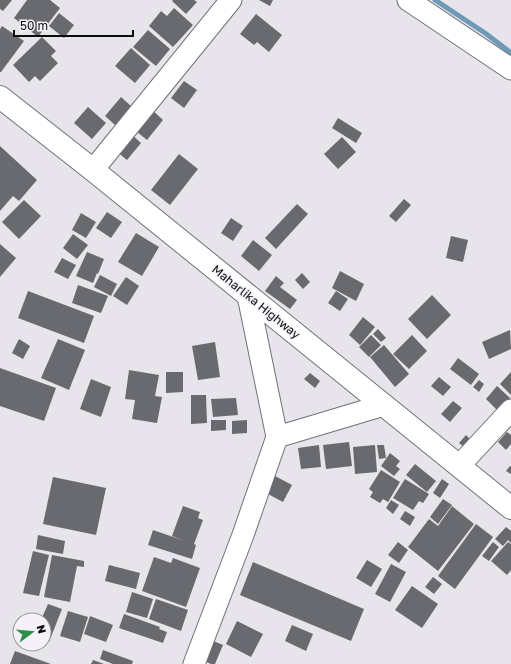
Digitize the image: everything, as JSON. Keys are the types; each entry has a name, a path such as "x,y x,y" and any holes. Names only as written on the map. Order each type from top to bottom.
{"highway":[{"name":"Maharlika Highway","path":"0,96 511,508"}],"street":[{"path":"93,170 231,0"},
{"path":"408,0 511,69"},
{"path":"194,664 243,535 277,437 248,296"},
{"path":"277,437 384,405"},
{"path":"459,466 511,410"}],"building":[{"path":"0,0 12,0 3,11 0,9"},
{"path":"27,0 50,0 60,8 38,37 14,18"},
{"path":"194,0 197,2 186,14 172,1"},
{"path":"259,0 273,0 270,6"},
{"path":"174,8 193,25 173,47 149,26 161,11 167,16"},
{"path":"59,13 74,25 64,38 49,26"},
{"path":"256,14 282,35 269,52 257,42 254,45 240,34"},
{"path":"2,26 24,41 0,72 0,29"},
{"path":"148,30 170,49 156,66 133,47"},
{"path":"42,37 56,51 51,56 58,63 40,81 35,76 29,82 13,65"},
{"path":"131,48 150,65 135,83 115,66"},
{"path":"184,81 197,90 184,108 171,98"},
{"path":"121,97 131,106 115,125 105,116"},
{"path":"88,107 106,123 92,139 74,123"},
{"path":"149,107 163,120 147,140 131,127"},
{"path":"338,118 362,133 356,143 332,128"},
{"path":"131,134 141,143 127,160 116,151"},
{"path":"342,137 356,152 338,169 324,154"},
{"path":"0,146 37,180 19,201 13,196 0,211"},
{"path":"179,154 198,169 170,205 151,190"},
{"path":"404,199 411,205 396,222 389,216"},
{"path":"24,200 41,216 19,239 2,222"},
{"path":"297,204 308,214 276,249 265,238"},
{"path":"107,212 122,222 111,238 96,228"},
{"path":"81,213 96,222 86,238 72,230"},
{"path":"231,218 243,226 233,241 221,233"},
{"path":"136,233 159,247 142,276 118,262"},
{"path":"73,234 88,245 77,259 63,248"},
{"path":"451,236 468,240 463,262 446,258"},
{"path":"253,240 272,255 259,271 241,256"},
{"path":"0,244 16,258 0,277"},
{"path":"87,252 104,259 93,283 76,276"},
{"path":"62,258 76,265 68,279 54,272"},
{"path":"340,271 364,284 356,301 332,288"},
{"path":"302,273 310,282 303,289 295,280"},
{"path":"100,275 117,284 111,296 94,287"},
{"path":"276,276 284,283 280,287 297,300 290,309 265,291"},
{"path":"126,277 139,286 127,305 113,296"},
{"path":"78,285 108,296 101,313 72,303"},
{"path":"28,291 94,316 84,343 18,318"},
{"path":"336,291 348,299 340,311 328,303"},
{"path":"432,295 451,315 427,339 408,319"},
{"path":"363,317 375,327 360,345 349,335"},
{"path":"378,329 386,338 381,342 373,334"},
{"path":"510,330 511,349 489,359 482,342"},
{"path":"371,335 381,345 369,357 359,347"},
{"path":"412,335 427,351 409,369 393,354"},
{"path":"19,339 30,346 23,359 12,353"},
{"path":"58,339 85,350 69,390 41,378"},
{"path":"215,342 220,377 198,380 192,346"},
{"path":"384,345 409,374 395,387 370,357"},
{"path":"458,358 479,374 471,385 450,369"},
{"path":"0,368 56,388 44,421 0,406"},
{"path":"129,370 159,375 155,396 162,397 157,423 132,419 135,400 125,399"},
{"path":"166,372 183,372 183,392 166,393"},
{"path":"511,372 511,395 500,384"},
{"path":"310,373 320,381 315,388 304,379"},
{"path":"439,377 451,387 443,396 431,386"},
{"path":"91,379 111,387 101,417 80,409"},
{"path":"479,380 484,384 479,392 473,387"},
{"path":"497,386 510,398 498,411 486,399"},
{"path":"191,395 206,395 207,423 191,424"},
{"path":"236,398 238,415 213,417 211,399"},
{"path":"453,401 462,408 450,422 441,414"},
{"path":"211,420 226,420 226,430 211,431"},
{"path":"247,420 247,433 232,434 232,421"},
{"path":"507,432 511,435 511,444 506,450 498,442"},
{"path":"466,435 471,440 465,448 459,443"},
{"path":"349,442 352,466 326,469 323,445"},
{"path":"319,445 321,467 301,469 298,448"},
{"path":"375,445 377,472 355,474 353,447"},
{"path":"377,445 384,445 386,458 379,459"},
{"path":"390,453 400,461 396,466 400,469 394,476 381,466"},
{"path":"415,464 436,481 427,492 406,475"},
{"path":"510,466 511,467 511,474 506,471"},
{"path":"381,470 400,482 388,502 383,499 380,503 370,497 373,492 369,489"},
{"path":"275,476 292,485 283,502 266,493"},
{"path":"53,477 106,488 96,535 43,524"},
{"path":"405,479 429,494 423,503 419,501 413,510 393,498"},
{"path":"442,479 449,484 440,498 433,493"},
{"path":"443,499 452,505 438,524 430,517"},
{"path":"391,500 399,505 393,514 386,508"},
{"path":"183,506 200,512 198,518 203,520 194,544 196,545 192,559 148,545 153,530 185,541 172,536"},
{"path":"452,506 474,524 438,571 408,547 429,519 438,526"},
{"path":"405,511 415,517 410,526 400,519"},
{"path":"476,524 493,537 455,589 438,576"},
{"path":"506,527 511,531 511,543 508,540 503,546 495,539"},
{"path":"38,535 65,541 63,554 36,549"},
{"path":"398,542 408,550 399,563 388,555"},
{"path":"493,542 499,547 489,561 482,556"},
{"path":"508,542 511,544 511,570 507,575 491,561"},
{"path":"33,551 49,555 39,596 23,593"},
{"path":"52,555 84,561 84,567 77,566 70,602 44,597"},
{"path":"154,557 171,563 173,558 200,568 186,607 142,591"},
{"path":"367,560 382,569 371,587 356,578"},
{"path":"253,562 364,609 351,641 240,595"},
{"path":"391,564 406,572 390,602 375,594"},
{"path":"109,565 140,573 136,589 105,581"},
{"path":"433,577 442,584 434,594 425,587"},
{"path":"412,586 438,604 422,628 395,610"},
{"path":"132,592 153,599 147,618 126,612"},
{"path":"156,599 188,610 181,631 149,619"},
{"path":"48,604 62,609 52,634 52,612 44,612"},
{"path":"68,611 88,617 80,642 60,636"},
{"path":"124,614 160,627 159,629 167,632 163,643 119,628"},
{"path":"90,616 113,625 106,642 84,634"},
{"path":"237,621 263,634 251,657 226,644"},
{"path":"292,625 313,634 306,651 285,641"},
{"path":"211,640 223,645 215,664 202,660"},
{"path":"103,650 133,661 132,664 113,664 100,659"},
{"path":"15,652 18,652 51,664 10,664"},
{"path":"93,660 104,664 91,664"}],"waterway":[{"path":"435,0 485,33 511,53"}]}
